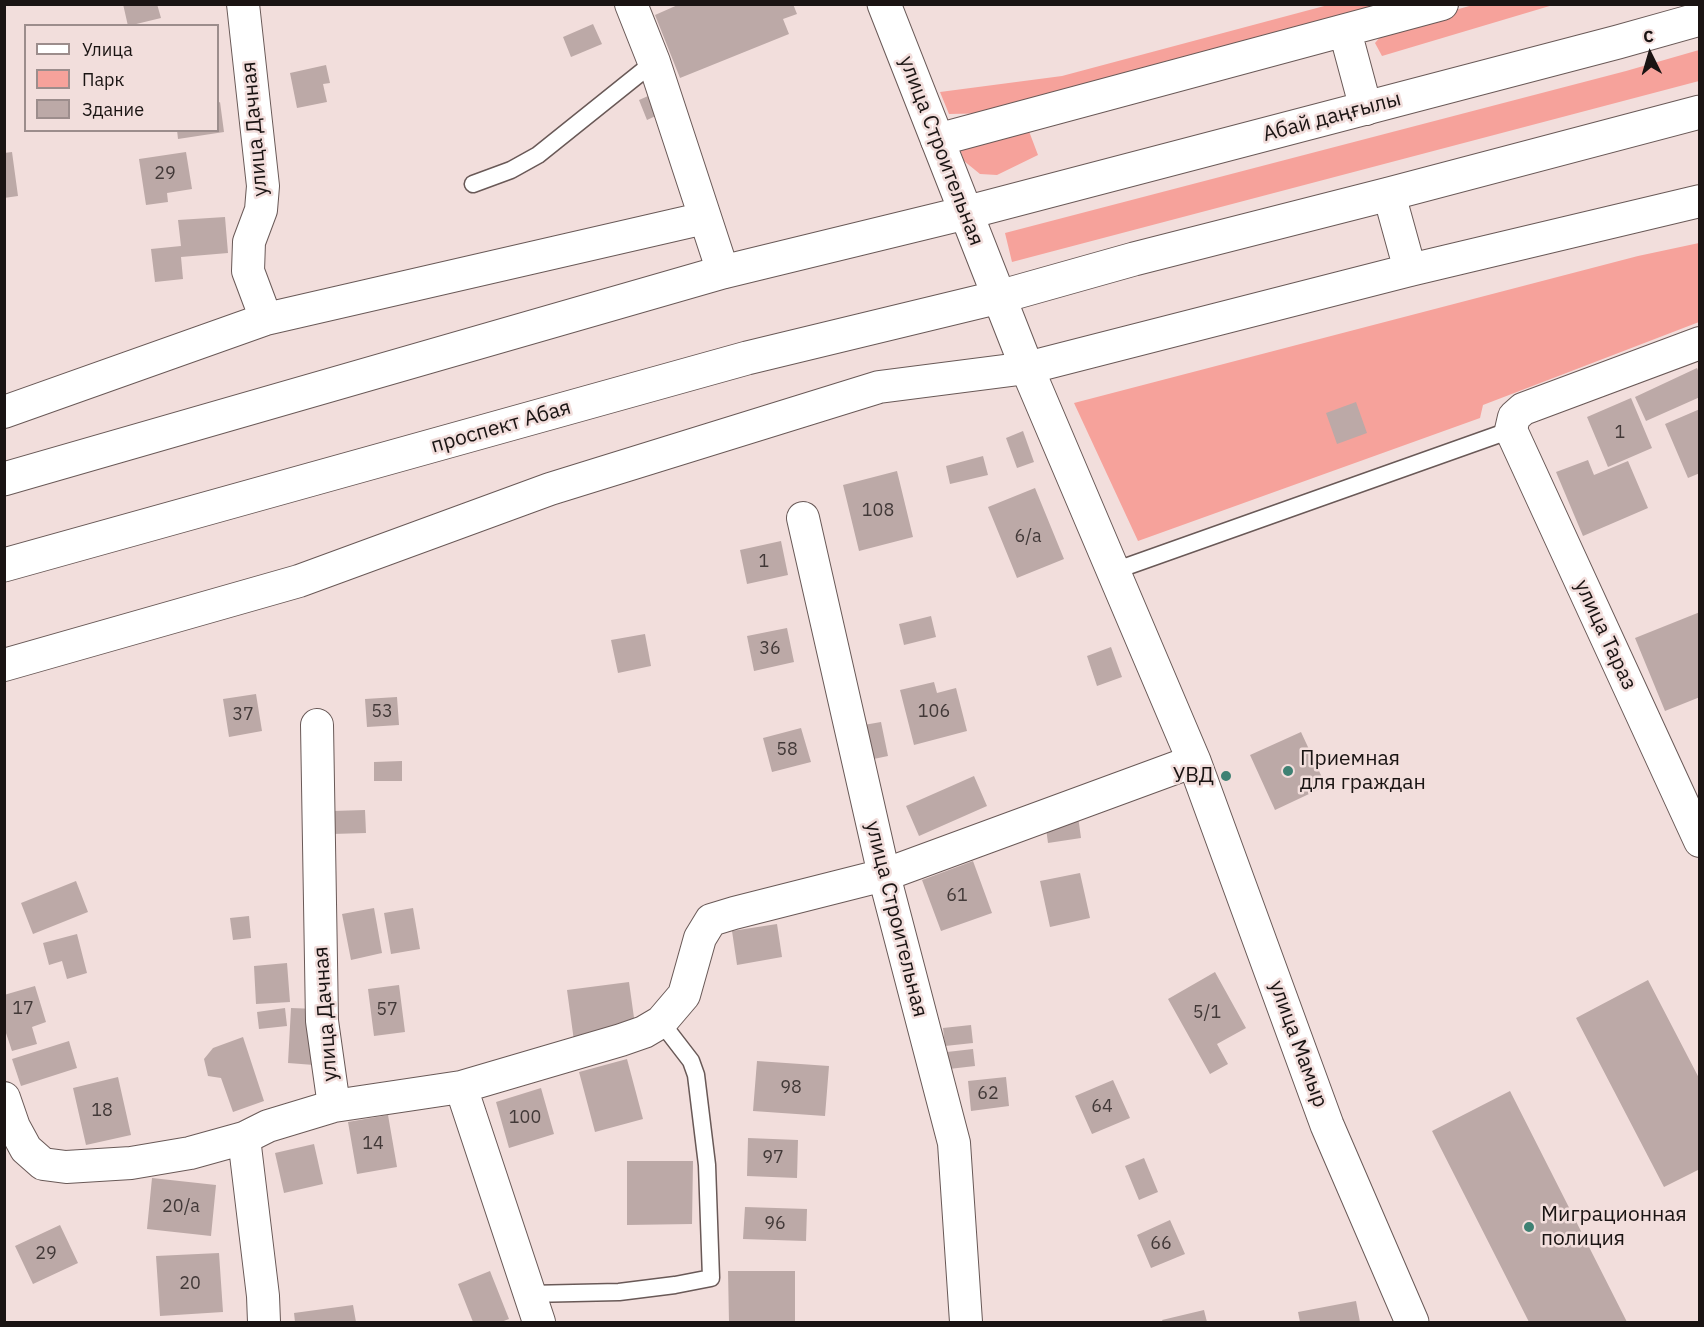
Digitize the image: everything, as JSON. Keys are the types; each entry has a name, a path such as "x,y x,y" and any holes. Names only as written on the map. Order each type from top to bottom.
{"main road":[{"name":"улица Строительная","path":"884,4 1027,368 1114,571"},
{"name":"Абай даңғылы","path":"965,213 1700,19"},
{"name":"проспект Абая","path":"4,565 747,358 999,297 1134,259 1700,112"},
{"path":"4,480 723,272 965,213"},
{"name":"улица Мамыр","path":"1114,571 1194,761 1328,1125 1412,1323"}],"street":[{"name":"улица Дачная","path":"243,4 263,186 261,210 249,242 248,271 266,319"},
{"path":"631,4 654,62 723,272"},
{"path":"937,140 1345,32 1442,4"},
{"path":"1345,32 1366,108"},
{"path":"1389,194 1410,270"},
{"path":"4,665 299,581 550,489 879,387 1027,368 1410,270 1700,201"},
{"path":"4,412 266,319 705,218"},
{"path":"1511,430 1514,417 1523,409 1700,343"},
{"name":"улица Тараз","path":"1511,430 1700,841"},
{"name":"улица Строительная","path":"803,518 884,875 954,1143 966,1323"},
{"name":"улица Дачная","path":"317,725 322,1021 334,1106 461,1087 621,1040 644,1032 662,1022"},
{"path":"662,1022 684,995 700,938 711,920 884,875 1194,761"},
{"path":"461,1087 534,1308"},
{"path":"4,1098 14,1127 26,1149 43,1164 66,1167 131,1163 190,1153 244,1138 268,1126 334,1106"},
{"path":"244,1138 264,1296 264,1323"}],"lane":[{"path":"473,184 511,170 538,155 654,62"},
{"path":"1114,571 1511,430"},
{"path":"534,1308 619,1292 675,1286 711,1278 707,1165 696,1075 691,1061 662,1022"}],"green space":[{"path":"1328,5 1389,5 998,113 949,114 940,92 1062,76"},
{"path":"1473,5 1553,5 1382,56 1375,43 1387,29"},
{"path":"1699,50 1699,81 1012,262 1005,233"},
{"path":"1027,126 1038,155 997,175 980,174 964,161 959,146"},
{"path":"1699,243 1699,322 1483,405 1480,418 1138,541 1074,403 1638,256"}],"building":[{"path":"123,4 157,4 161,18 128,24"},
{"path":"680,4 793,4 797,14 783,19 789,34 680,78 655,15"},
{"path":"593,24 602,44 571,57 563,37"},
{"path":"326,65 330,83 323,84 327,102 297,108 290,73"},
{"path":"655,93 664,112 647,120 639,100"},
{"path":"219,102 224,132 178,139 177,132 219,132"},
{"path":"12,152 18,196 4,198 4,153"},
{"path":"186,152 192,189 167,193 168,202 146,205 139,159"},
{"path":"225,217 228,253 181,257 183,279 155,282 151,249 181,246 178,220"},
{"path":"1697,368 1700,375 1700,397 1646,421 1635,397"},
{"path":"1631,398 1652,448 1608,467 1587,417"},
{"path":"1356,402 1367,433 1337,444 1326,413"},
{"path":"1700,409 1700,473 1688,478 1665,424"},
{"path":"1023,431 1034,462 1017,468 1006,438"},
{"path":"983,456 988,475 950,484 946,466"},
{"path":"1588,460 1594,475 1628,461 1648,508 1583,536 1556,472"},
{"path":"897,471 913,537 859,551 843,485"},
{"path":"1035,488 1064,559 1017,578 988,507"},
{"path":"781,541 788,575 747,584 740,550"},
{"path":"1700,612 1700,697 1665,711 1635,638"},
{"path":"931,616 936,637 904,645 899,624"},
{"path":"787,628 794,662 754,671 747,636"},
{"path":"645,634 651,666 618,673 611,640"},
{"path":"1111,647 1122,677 1097,686 1087,656"},
{"path":"934,682 937,693 956,688 967,731 914,745 900,690"},
{"path":"256,694 262,731 229,737 223,699"},
{"path":"397,697 399,725 367,727 365,699"},
{"path":"881,722 888,756 864,761 858,726"},
{"path":"801,728 811,762 772,772 763,738"},
{"name":"Приемная для граждан","path":"1301,732 1326,786 1275,810 1250,755"},
{"path":"402,761 402,781 374,781 374,762"},
{"path":"974,776 987,806 919,836 906,806"},
{"path":"365,810 366,833 332,834 332,811"},
{"path":"1078,816 1081,838 1048,843 1045,821"},
{"path":"973,861 992,913 941,931 922,880"},
{"path":"1080,873 1090,918 1050,927 1040,881"},
{"path":"76,881 88,912 33,934 21,903"},
{"path":"374,908 382,953 351,960 342,914"},
{"path":"413,908 420,949 391,954 384,913"},
{"path":"249,916 251,938 233,940 230,918"},
{"path":"777,924 782,957 737,965 732,931"},
{"path":"77,934 87,973 67,979 62,961 49,965 43,943"},
{"path":"287,963 290,1002 256,1004 254,966"},
{"path":"1215,972 1246,1028 1217,1044 1228,1064 1210,1074 1168,999"},
{"path":"1648,980 1700,1080 1700,1169 1664,1187 1576,1018"},
{"path":"629,982 636,1032 574,1041 567,990"},
{"path":"399,985 405,1032 374,1036 368,989"},
{"path":"35,986 46,1022 32,1027 37,1044 12,1051 4,1027 4,995"},
{"path":"285,1008 287,1026 259,1029 257,1012"},
{"path":"291,1008 317,1009 314,1065 288,1063"},
{"path":"971,1025 973,1043 945,1046 943,1028"},
{"path":"243,1037 264,1101 233,1112 221,1078 208,1076 204,1059 213,1048"},
{"path":"69,1041 77,1068 21,1086 12,1059"},
{"path":"973,1049 975,1066 949,1069 947,1052"},
{"path":"627,1059 643,1119 595,1132 579,1072"},
{"path":"757,1061 829,1066 825,1116 753,1111"},
{"path":"118,1077 131,1135 86,1145 73,1088"},
{"path":"1006,1077 1009,1106 971,1111 968,1081"},
{"path":"1113,1080 1130,1118 1092,1134 1075,1096"},
{"path":"541,1088 554,1134 509,1148 496,1102"},
{"name":"Миграционная полиция","path":"1510,1091 1627,1322 1529,1322 1432,1131"},
{"path":"388,1115 397,1167 357,1174 348,1122"},
{"path":"748,1138 798,1140 797,1178 747,1176"},
{"path":"314,1144 323,1184 284,1193 275,1153"},
{"path":"1144,1158 1158,1192 1139,1200 1125,1166"},
{"path":"627,1161 693,1161 692,1224 627,1225"},
{"path":"152,1178 216,1185 211,1236 147,1229"},
{"path":"745,1207 807,1209 806,1241 743,1239"},
{"path":"1170,1220 1185,1254 1151,1268 1137,1235"},
{"path":"60,1225 78,1263 33,1284 15,1246"},
{"path":"219,1253 223,1312 160,1316 156,1256"},
{"path":"490,1271 509,1319 501,1322 473,1322 458,1284"},
{"path":"728,1271 795,1271 795,1322 729,1322"},
{"path":"1356,1301 1360,1322 1300,1322 1298,1312"},
{"path":"353,1305 356,1322 295,1322 294,1313"},
{"path":"1204,1310 1207,1322 1163,1322 1162,1320"}],"place":[{"name":"Приемная для граждан","path":"1288,771"},
{"name":"УВД","path":"1226,776"},
{"name":"Миграционная полиция","path":"1529,1227"}]}
